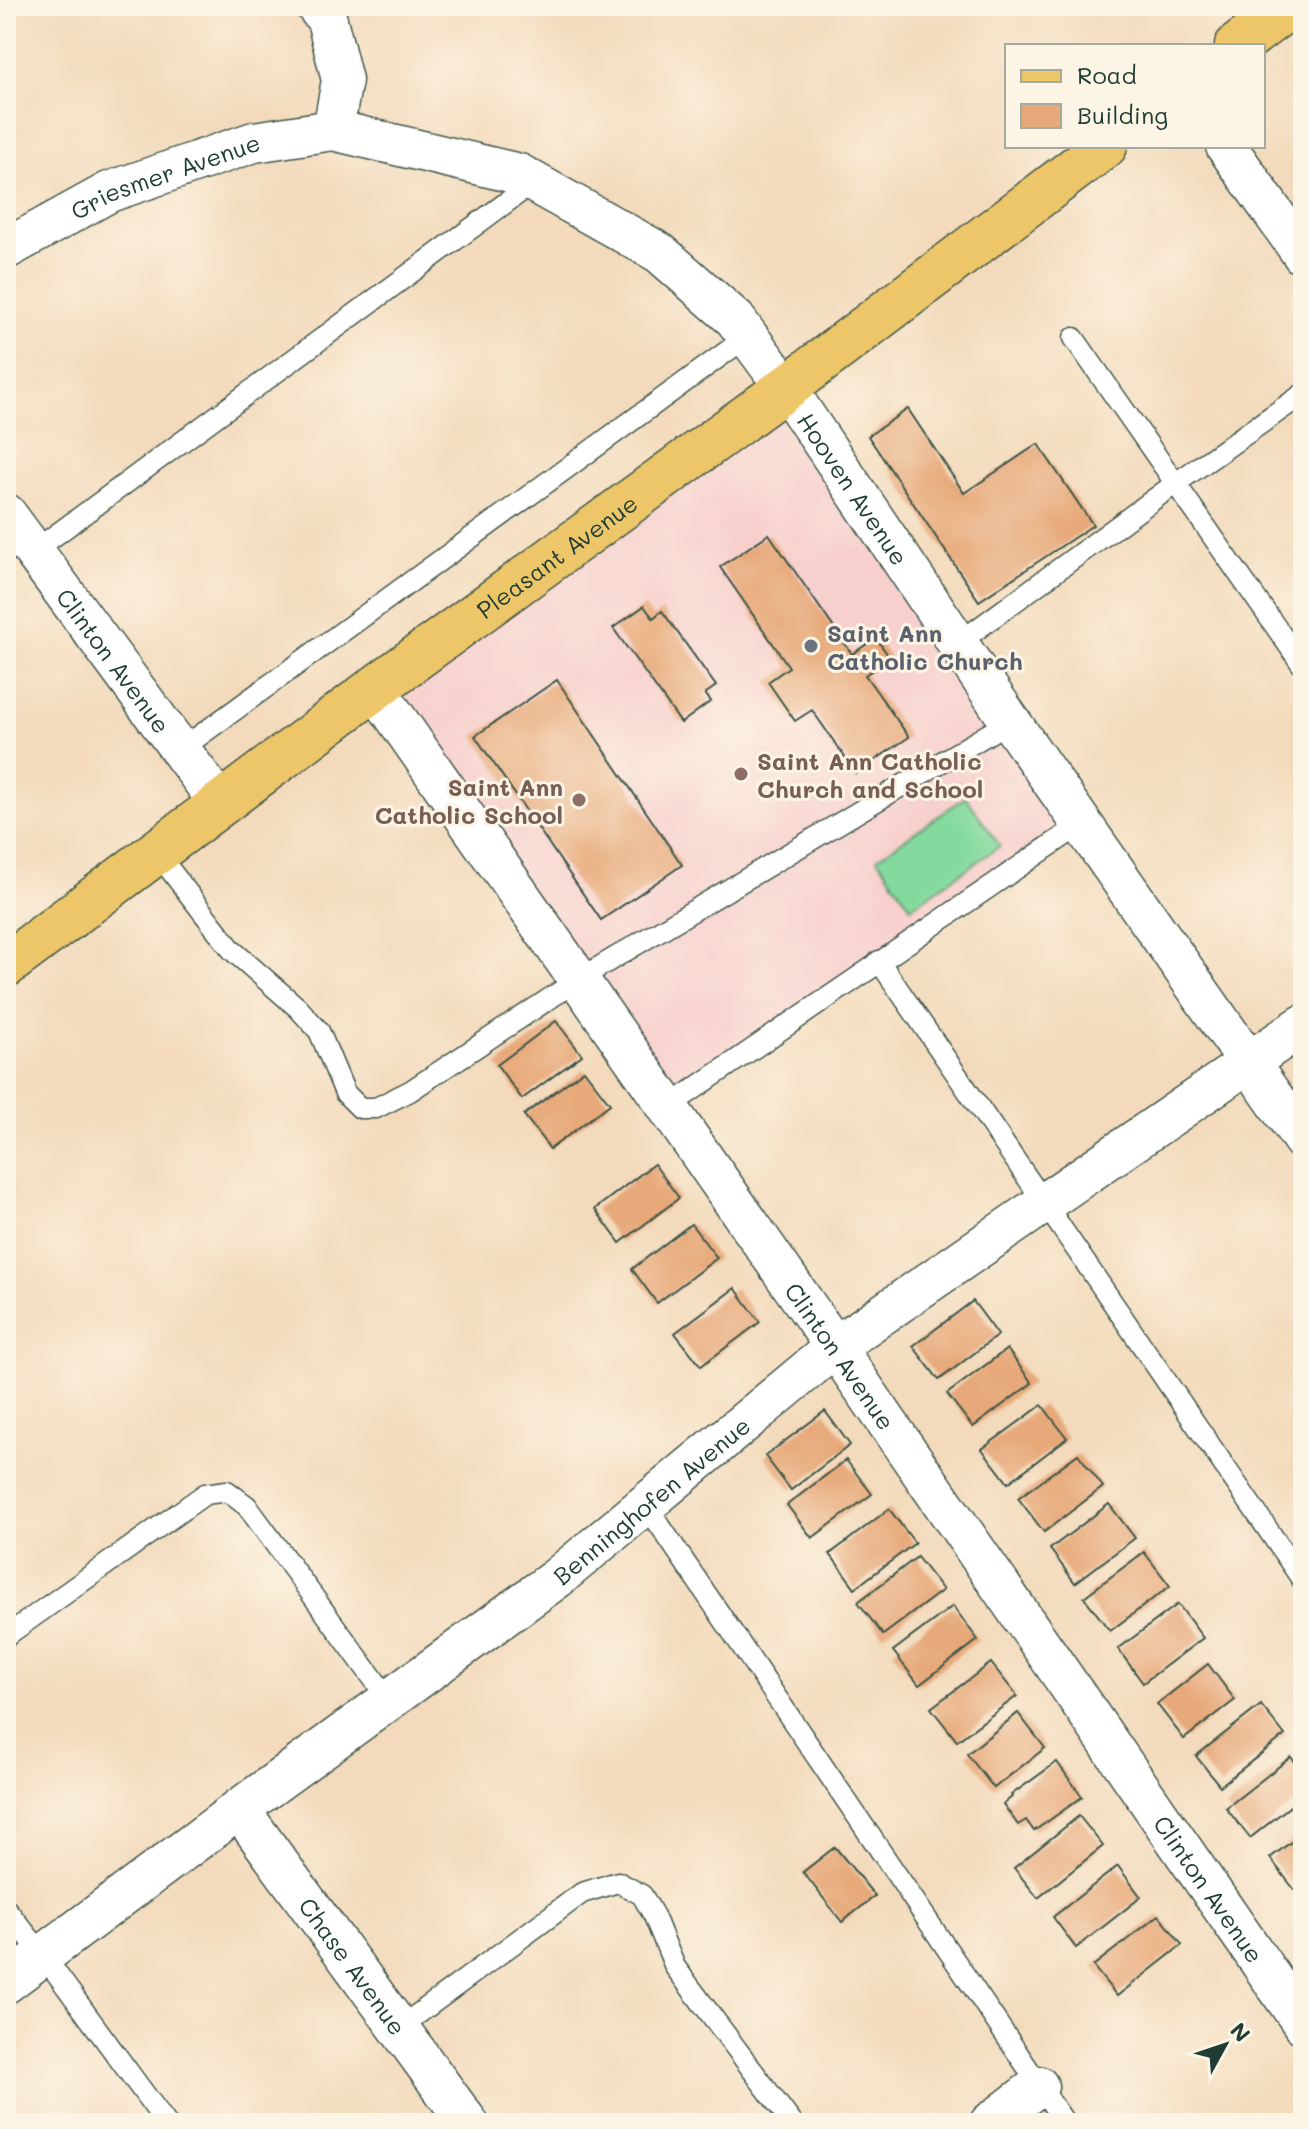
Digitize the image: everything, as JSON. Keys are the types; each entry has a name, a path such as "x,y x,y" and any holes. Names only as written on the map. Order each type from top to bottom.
{"main road":[{"path":"1240,44 1290,6"},
{"name":"Pleasant Avenue","path":"6,965 375,688 786,388 1102,148"}],"street":[{"path":"329,11 342,80 333,130"},
{"name":"Hooven Avenue","path":"333,130 519,174 660,253 735,319 786,388 957,644 1303,1140"},
{"name":"Griesmer Avenue","path":"6,249 109,192 254,142 333,130"},
{"path":"1227,148 1303,255"},
{"name":"Clinton Avenue","path":"6,514 221,805"},
{"name":"Clinton Avenue","path":"375,688 1303,2024"},
{"name":"Benninghofen Avenue","path":"6,1983 557,1578 835,1347 1303,1025"},
{"name":"Chase Avenue","path":"239,1809 468,2123"},
{"path":"990,2123 1038,2086"}],"lane":[{"path":"34,551 534,182"},
{"path":"180,750 748,336"},
{"path":"1074,338 1303,666"},
{"path":"957,644 1303,394"},
{"path":"157,853 232,950 298,1008 319,1031 345,1093 360,1108 376,1108 410,1091 579,979 1010,721"},
{"path":"668,1107 1083,823"},
{"path":"879,961 1303,1581"},
{"path":"6,1636 205,1494 227,1491 247,1506 389,1700"},
{"path":"646,1505 1065,2123"},
{"path":"399,2028 582,1893 618,1882 642,1895 675,1967 792,2123"},
{"path":"6,1909 166,2123"}],"shaded area":[{"name":"Saint Ann Catholic Church and School","path":"786,388 1083,823 668,1107 375,688"}],"green space":[{"path":"966,797 1000,846 911,907 877,858"}],"building":[{"path":"908,409 964,493 1038,444 1093,525 979,601 868,436"},
{"name":"Saint Ann Catholic Church","path":"769,534 852,654 876,638 890,658 865,675 909,737 856,773 812,710 795,721 768,682 789,667 720,567"},
{"path":"644,606 653,618 662,611 716,686 705,694 711,701 681,723 613,628"},
{"name":"Saint Ann Catholic School","path":"557,680 682,865 601,920 475,736"},
{"path":"556,1021 582,1055 522,1099 497,1065"},
{"path":"584,1070 610,1104 550,1149 524,1115"},
{"path":"654,1164 679,1198 620,1243 595,1209"},
{"path":"691,1224 717,1258 657,1303 632,1269"},
{"path":"735,1288 760,1322 701,1366 675,1333"},
{"path":"973,1301 998,1335 939,1380 913,1346"},
{"path":"1007,1349 1032,1383 973,1427 947,1394"},
{"path":"1042,1405 1067,1438 1008,1483 982,1449"},
{"path":"825,1411 850,1445 791,1490 765,1456"},
{"path":"1078,1454 1103,1487 1044,1532 1018,1498"},
{"path":"846,1460 872,1494 812,1538 787,1505"},
{"path":"1109,1504 1135,1538 1075,1583 1050,1549"},
{"path":"889,1509 915,1543 855,1588 830,1554"},
{"path":"1144,1552 1170,1586 1110,1631 1084,1597"},
{"path":"917,1557 943,1590 883,1635 858,1602"},
{"path":"1178,1604 1203,1638 1143,1683 1118,1649"},
{"path":"953,1606 978,1640 919,1685 893,1651"},
{"path":"991,1663 1017,1696 957,1741 931,1708"},
{"path":"1208,1664 1235,1700 1184,1739 1157,1704"},
{"path":"1261,1705 1285,1735 1220,1786 1196,1756"},
{"path":"1018,1713 1045,1748 994,1788 967,1754"},
{"path":"1291,1757 1303,1772 1303,1796 1250,1838 1226,1808"},
{"path":"1057,1762 1082,1797 1034,1831 1026,1820 1018,1825 1003,1804"},
{"path":"1079,1816 1103,1846 1038,1898 1014,1868"},
{"path":"1303,1833 1303,1889 1297,1893 1270,1858"},
{"path":"835,1847 875,1896 842,1922 803,1872"},
{"path":"1118,1866 1141,1897 1076,1948 1053,1917"},
{"path":"1159,1915 1182,1945 1117,1996 1093,1966"}],"place":[{"name":"Saint Ann Catholic Church","path":"811,646"},
{"name":"Saint Ann Catholic Church and School","path":"741,774"},
{"name":"Saint Ann Catholic School","path":"579,800"}]}
